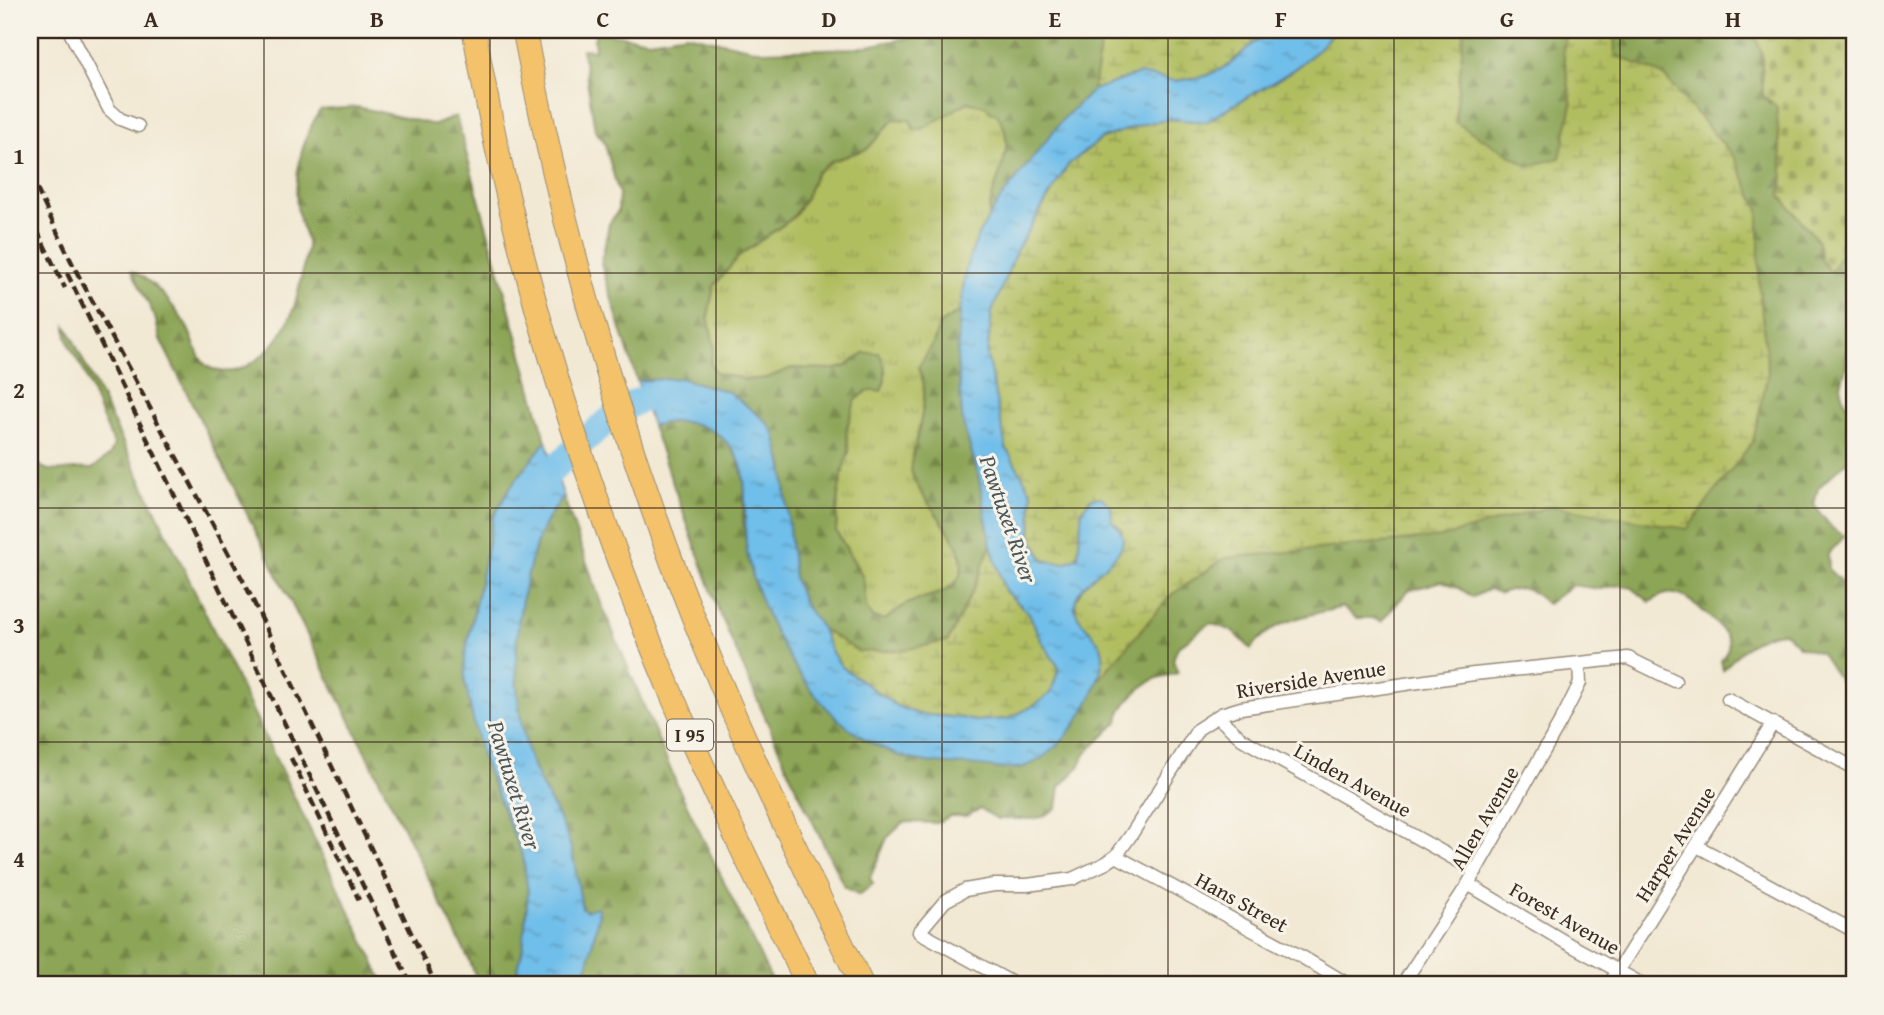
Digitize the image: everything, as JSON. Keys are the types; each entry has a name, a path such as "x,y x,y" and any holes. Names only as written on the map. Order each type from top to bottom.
{"highway":[{"name":"I 95","path":"474,30 518,235 546,340 613,545 673,696 716,794 808,985"},
{"name":"I 95","path":"524,30 554,173 591,316 631,448 682,587 737,722 862,985"}],"street":[{"path":"69,30 109,109 120,119 138,126"},
{"name":"Riverside Avenue","path":"1016,985 919,932 945,901 965,890 1072,879 1116,856 1198,729 1221,714 1241,708 1447,678 1628,658 1675,681"},
{"name":"Allen Avenue","path":"1402,985 1476,871 1562,721 1580,683 1579,663"},
{"path":"1728,699 1854,768"},
{"name":"Linden Avenue","path":"1221,714 1221,720 1242,740 1476,871"},
{"name":"Harper Avenue","path":"1609,985 1773,723"},
{"path":"1698,846 1854,931"},
{"name":"Hans Street","path":"1116,856 1349,985"},
{"name":"Forest Avenue","path":"1468,884 1644,985"}],"green space":[{"path":"947,30 1103,30 1093,90 1064,118 989,218 1006,140 1004,127 997,114 990,112 986,106 968,102 922,129 914,130 910,120 894,119 867,149 832,161 816,173 805,199 792,218 740,255 714,286 708,316 714,346 710,363 716,373 747,380 767,378 791,368 836,369 847,366 864,353 879,353 885,372 881,391 867,391 855,401 846,430 849,451 838,496 836,531 863,577 866,607 872,617 885,620 907,604 940,593 951,586 962,569 954,540 923,496 915,482 911,466 924,397 918,368 933,344 940,324 960,311 957,360 963,424 978,473 991,545 948,641 904,650 859,652 822,629 803,602 794,578 783,467 775,434 767,422 729,392 679,378 637,381 601,264 609,224 618,211 619,194 604,141 595,130 582,49 595,50 596,32 650,40 686,34 763,51 857,48"},
{"path":"1103,30 1268,30 1229,65 1206,76 1175,81 1139,74 1093,90"},
{"path":"1334,30 1464,30 1455,122 1528,166 1560,158 1572,105 1563,50 1566,30 1614,30 1615,55 1663,75 1734,157 1759,210 1759,287 1768,372 1753,441 1687,529 1552,506 1441,537 1225,558 1171,595 1098,680 1103,655 1101,646 1076,614 1075,602 1084,585 1118,553 1122,529 1112,521 1082,509 1078,557 1065,563 1044,561 1031,536 1032,493 1006,448 987,356 992,312 1017,249 1068,165 1102,138 1144,124 1170,119 1207,122 1292,71 1322,45"},
{"path":"1464,30 1566,30 1563,50 1572,105 1560,159 1528,166 1455,122"},
{"path":"1614,30 1753,30 1762,54 1761,79 1769,102 1777,107 1781,196 1818,241 1819,256 1851,219 1854,210 1854,344 1846,356 1841,388 1845,402 1852,412 1848,435 1849,459 1818,488 1814,505 1832,528 1845,536 1828,554 1829,570 1854,594 1854,691 1844,687 1821,653 1800,647 1784,632 1757,640 1723,670 1721,660 1728,649 1728,641 1720,628 1697,606 1681,596 1671,594 1662,595 1650,602 1631,587 1619,585 1600,589 1572,585 1547,604 1526,589 1500,593 1489,589 1473,597 1442,581 1408,591 1381,622 1373,618 1356,618 1342,607 1280,625 1269,631 1251,649 1233,631 1210,623 1178,647 1173,660 1178,673 1149,682 1126,703 1118,722 1085,754 1079,767 1060,787 1057,808 1042,817 1031,819 998,819 980,809 966,816 950,816 937,823 904,822 887,838 870,878 873,884 859,895 844,886 793,781 719,612 652,426 669,420 710,428 726,441 739,460 745,486 743,519 747,552 756,588 779,640 812,690 839,719 865,740 898,755 1005,769 1025,766 1076,724 1098,680 1171,595 1225,558 1441,537 1552,506 1687,529 1753,441 1768,372 1759,287 1759,210 1734,157 1663,75 1615,55"},
{"path":"1753,30 1854,30 1854,210 1843,250 1831,272 1821,261 1818,241 1781,196 1783,174 1777,107 1763,95 1762,54"},
{"path":"967,102 986,106 997,114 1006,127 1005,159 989,208 989,218 979,233 966,268 960,311 940,324 933,344 918,368 924,397 911,466 915,482 923,496 954,540 962,569 956,582 946,590 907,604 885,620 872,618 866,607 863,577 836,531 838,496 849,451 846,431 855,401 867,391 881,390 885,381 864,353 847,366 836,369 791,369 767,378 747,380 715,373 710,363 714,346 708,316 714,286 740,255 793,218 816,173 832,161 867,149 894,119 910,120 922,129"},
{"path":"358,107 435,125 456,116 546,441 510,488 493,518 465,656 481,755 523,857 528,892 523,948 515,980 510,985 479,985 470,962 160,339 155,317 132,271 148,281 170,303 187,327 206,365 223,371 237,370 249,365 272,346 281,334 299,290 307,245 298,213 297,184 302,152 311,126 320,110"},
{"path":"66,326 385,985 30,985 30,455 40,466 47,469 92,469 110,455 114,444 81,365 70,346"},
{"path":"564,498 601,603 677,785 774,985 579,985 587,969 599,913 582,908 570,845 528,753 519,708 516,663 519,618 534,553 545,523"},
{"path":"991,545 1005,591 1029,613 1041,640 1059,668 1051,693 1008,719 975,721 918,714 897,706 842,667 831,651 822,629 859,652 904,650 948,641"}],"water":[{"path":"1268,30 1334,30 1322,45 1292,71 1207,122 1170,119 1144,124 1102,138 1068,165 1017,249 992,312 987,356 1006,448 1032,493 1031,536 1044,561 1065,563 1078,557 1082,509 1092,498 1101,497 1111,506 1112,521 1121,532 1123,543 1118,553 1079,592 1075,603 1079,618 1099,643 1103,658 1100,674 1086,706 1077,722 1053,749 1040,759 1019,768 919,761 899,756 873,743 845,725 825,706 789,658 775,631 753,577 747,552 744,479 738,458 731,447 712,431 701,426 677,422 652,426 637,381 679,378 729,392 767,422 775,434 783,467 794,578 803,602 822,629 831,651 842,667 897,706 918,714 975,721 1008,719 1035,705 1051,693 1059,668 1041,640 1029,613 1005,591 991,545 978,473 963,424 957,360 966,268 979,233 1000,200 1064,118 1093,90 1139,74 1175,81 1206,76 1229,65"},
{"path":"546,441 564,498 541,533 523,595 516,663 519,708 532,765 570,845 582,908 586,911 597,907 599,913 587,969 579,985 510,985 515,980 523,948 528,892 523,857 481,755 465,683 465,656 493,518 510,488"}],"waterway":[{"name":"Pawtuxet River","path":"531,495 536,485 582,442 632,404 655,397 679,398"}],"railway":[{"path":"30,175 74,267 246,586 436,985"},
{"path":"30,216 65,288"},
{"path":"67,273 411,985"},
{"path":"291,758 359,900"}]}
